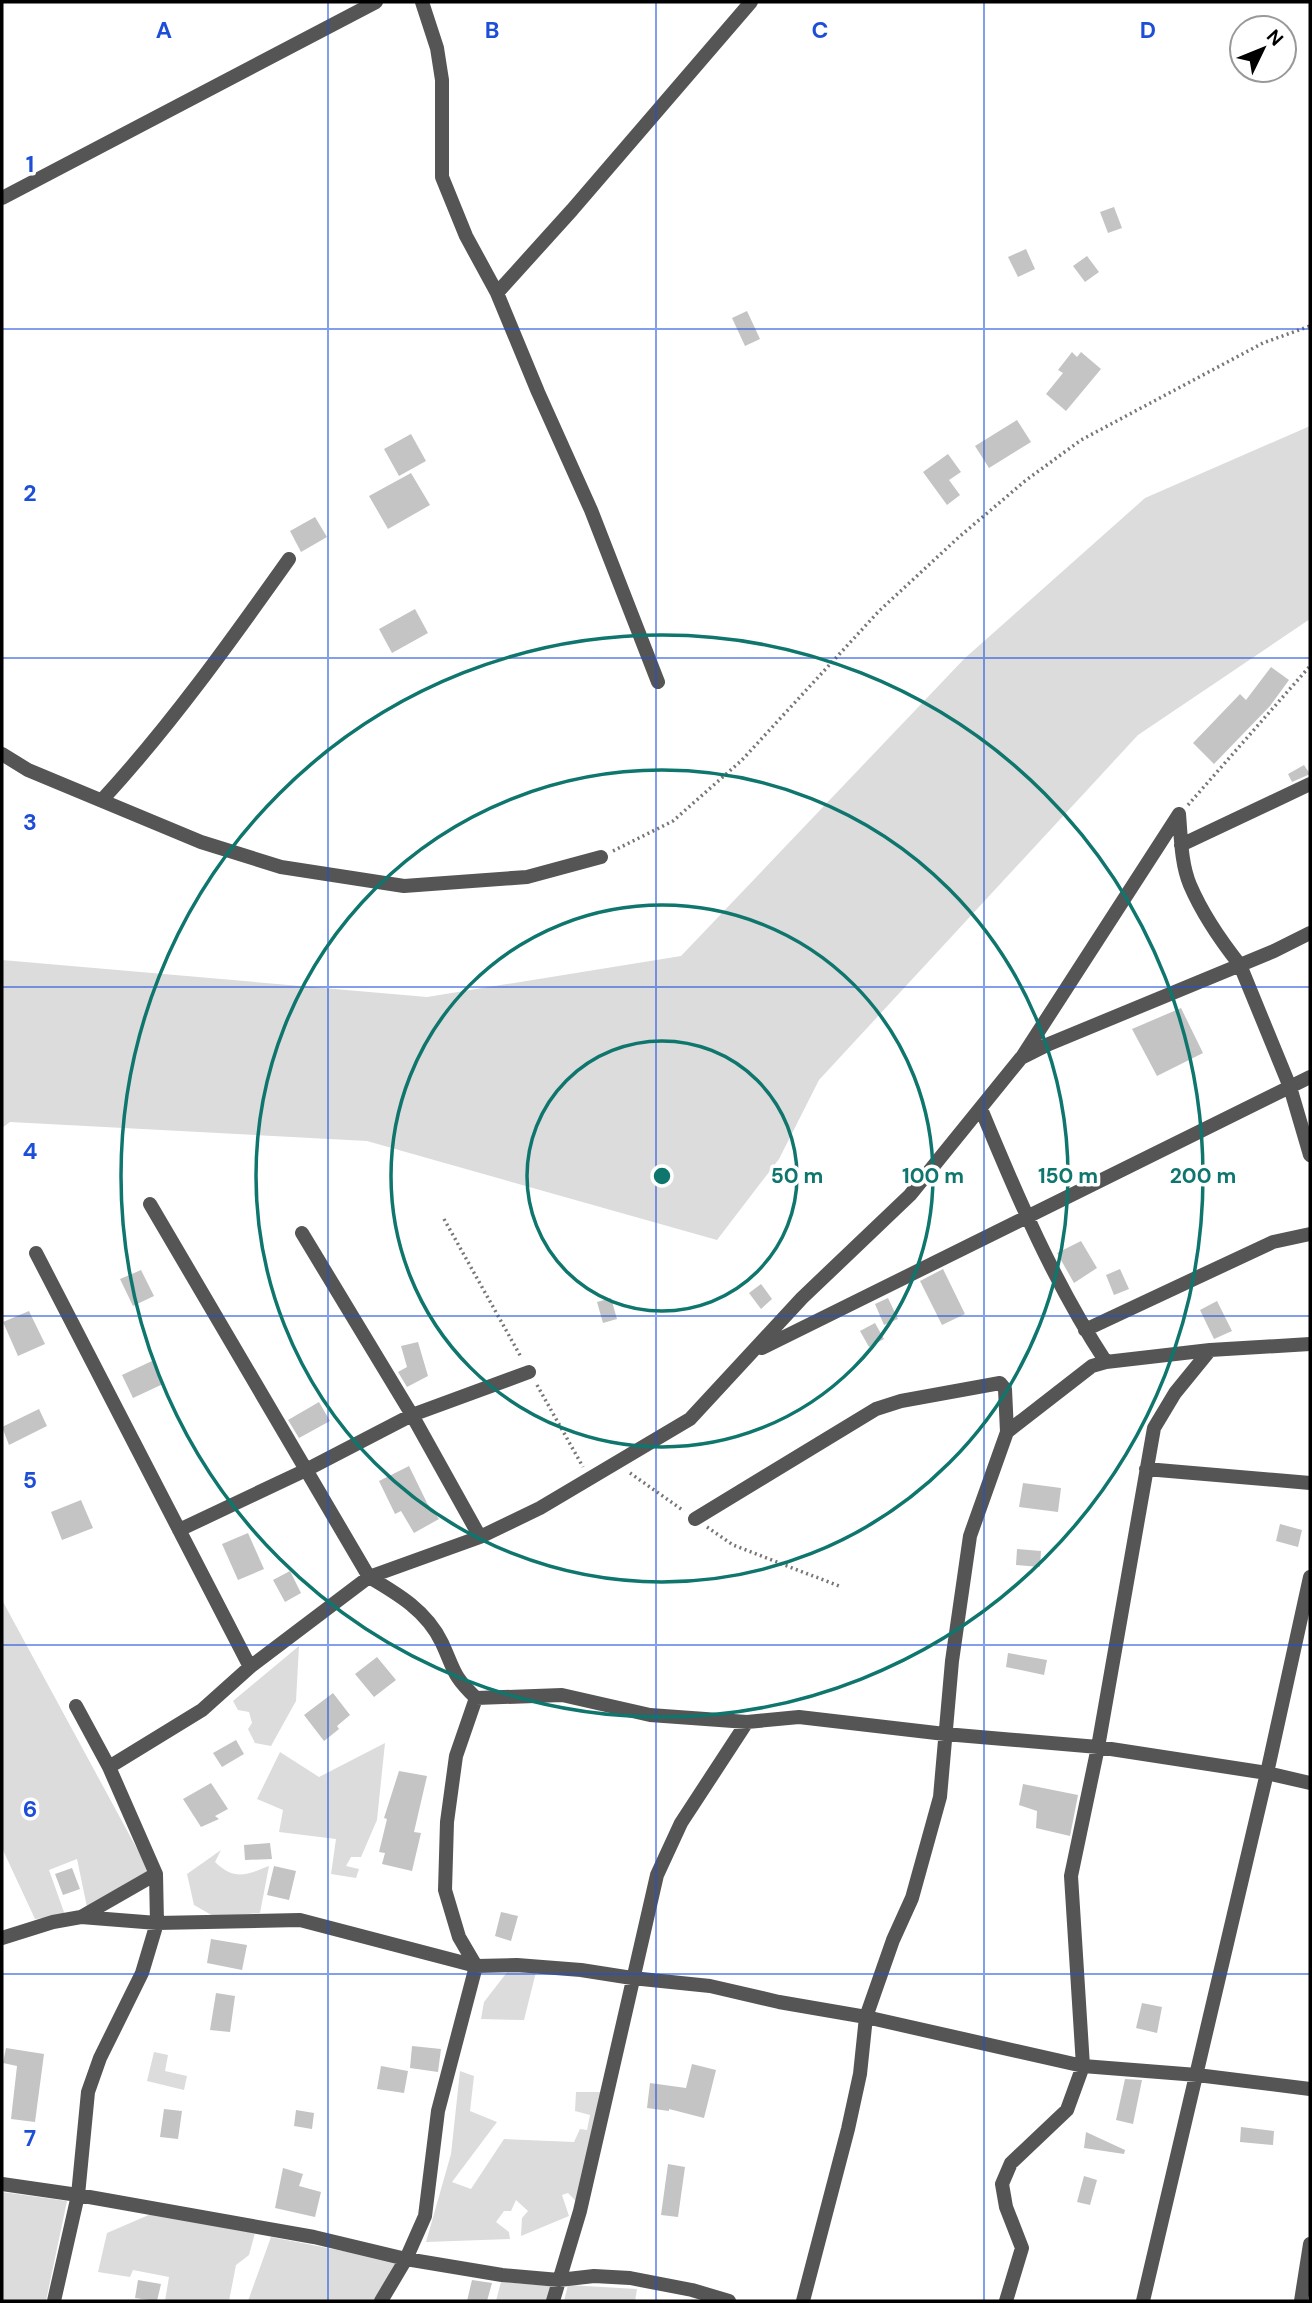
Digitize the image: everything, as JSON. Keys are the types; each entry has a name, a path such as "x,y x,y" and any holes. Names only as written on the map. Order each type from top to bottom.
{"street":[{"path":"2,198 376,2"},
{"path":"422,2 437,48 442,80 442,177 466,236 497,293 591,510 658,682"},
{"path":"497,293 751,2"},
{"path":"102,800 145,753 199,685 289,559"},
{"path":"2,754 29,770 201,842 281,867 404,886 527,877 601,857"},
{"path":"1181,845 1310,784"},
{"path":"1179,814 1181,845 1189,884 1240,965 1290,1087 1310,1155"},
{"path":"109,1767 202,1710 250,1667 369,1577 480,1537 540,1508 690,1419 802,1298 910,1195 981,1109 1021,1058 1179,814"},
{"path":"1021,1058 1310,933"},
{"path":"754,1352 1310,1077"},
{"path":"981,1109 1026,1217 1085,1330 1106,1362"},
{"path":"150,1204 369,1577 404,1597 427,1620 441,1642 458,1682 476,1698 562,1695 650,1715 747,1722 799,1717 944,1734 1098,1746 1267,1773 1310,1783"},
{"path":"302,1233 412,1415 480,1537"},
{"path":"1085,1330 1273,1242 1310,1234"},
{"path":"36,1253 250,1667"},
{"path":"1007,1432 1092,1366 1210,1350 1310,1343"},
{"path":"1006,2301 1022,2248 1006,2207 1002,2184 1011,2163 1067,2110 1083,2066 1071,1876 1098,1746 1154,1428 1175,1393 1210,1350"},
{"path":"179,1530 306,1470 412,1415 529,1372"},
{"path":"695,1518 876,1409 901,1401 1000,1383 1005,1389 1007,1432 970,1536 944,1734 940,1797 912,1898 893,1940 866,2017 860,2074 851,2118 803,2301"},
{"path":"1146,1469 1310,1483"},
{"path":"1143,2301 1267,1773 1310,1577"},
{"path":"381,2301 425,2216 438,2111 476,1966 459,1937 445,1890 447,1822 456,1756 476,1698"},
{"path":"54,2301 78,2195 88,2092 100,2059 142,1973 158,1923 156,1874 109,1767 76,1706"},
{"path":"553,2301 580,2211 657,1875 681,1823 747,1722"},
{"path":"2,1938 81,1917 156,1874"},
{"path":"81,1917 158,1923 300,1920 476,1966 517,1965 581,1970 710,1986 779,2002 866,2017 1083,2066 1197,2075 1310,2089"},
{"path":"2,2185 78,2195 314,2237 405,2259 502,2275 559,2280 594,2276 630,2278 692,2290 729,2301"},
{"path":"1301,2301 1310,2244"}],"path":[{"path":"601,857 673,821 723,777 742,760 879,611 1025,481 1081,440 1263,343 1310,326"},
{"path":"1179,814 1310,666"},
{"path":"444,1219 589,1478"},
{"path":"617,1464 733,1545 839,1586"}],"shaded area":[{"path":"1310,426 1310,619 1138,735 819,1080 779,1159 717,1240 367,1141 10,1122 2,1128 2,960 427,997 681,956 965,658 1145,498"},
{"path":"2,1600 149,1871 87,1907 77,1859 49,1870 65,1915 35,1919 2,1848"},
{"path":"299,1646 296,1701 271,1746 255,1743 248,1729 252,1723 249,1712 238,1710 233,1701"},
{"path":"385,1743 377,1820 361,1857 351,1857 346,1866 359,1869 356,1878 331,1874 336,1839 279,1832 283,1810 257,1799 280,1752 319,1777"},
{"path":"221,1850 215,1862 235,1874 247,1874 269,1866 260,1913 215,1917 194,1905 187,1874"},
{"path":"508,1971 536,1972 524,2020 481,2019 484,2002"},
{"path":"154,2052 168,2055 165,2071 187,2076 184,2090 147,2081"},
{"path":"460,2071 474,2076 470,2111 497,2122 452,2182 471,2189 504,2139 574,2142 580,2129 587,2130 590,2115 575,2111 576,2092 602,2092 579,2204 568,2193 562,2195 569,2216 521,2236 522,2218 528,2211 516,2200 511,2211 504,2211 496,2222 509,2232 510,2239 426,2242 451,2154"},
{"path":"2,2192 67,2201 46,2301 2,2301"},
{"path":"151,2214 255,2233 249,2255 236,2265 229,2301 165,2301 169,2277 133,2270 130,2277 98,2272 107,2233"},
{"path":"271,2237 400,2262 374,2301 248,2301"},
{"path":"501,2282 553,2286 548,2301 496,2301"},
{"path":"568,2285 637,2289 635,2301 564,2301"}],"building":[{"path":"1114,207 1122,228 1108,233 1100,212"},
{"path":"1026,249 1035,269 1018,277 1008,257"},
{"path":"1087,256 1099,272 1085,282 1073,266"},
{"path":"747,311 760,339 745,346 732,318"},
{"path":"1072,352 1077,357 1081,352 1101,369 1066,411 1046,394 1063,373 1058,370"},
{"path":"1017,420 1031,442 989,468 975,446"},
{"path":"411,434 426,461 399,476 384,449"},
{"path":"948,454 961,472 949,480 960,495 947,505 923,472"},
{"path":"411,473 430,505 388,529 369,496"},
{"path":"315,517 327,537 301,552 290,531"},
{"path":"415,609 428,633 392,653 379,629"},
{"path":"1271,667 1289,680 1270,706 1214,764 1193,743 1240,694 1246,700"},
{"path":"1304,765 1310,774 1292,782 1288,774"},
{"path":"1181,1008 1203,1053 1157,1076 1132,1029"},
{"path":"1081,1241 1097,1268 1074,1283 1057,1253"},
{"path":"943,1269 965,1314 942,1325 920,1281"},
{"path":"1120,1269 1129,1289 1114,1295 1106,1275"},
{"path":"141,1270 154,1296 133,1306 120,1279"},
{"path":"761,1284 772,1299 761,1309 749,1293"},
{"path":"611,1298 617,1319 603,1323 597,1302"},
{"path":"888,1298 898,1319 884,1325 875,1304"},
{"path":"1217,1301 1232,1331 1214,1339 1200,1310"},
{"path":"29,1311 45,1344 18,1356 3,1322"},
{"path":"875,1323 884,1339 869,1347 860,1331"},
{"path":"418,1342 428,1376 407,1387 398,1372 407,1367 401,1346"},
{"path":"152,1361 163,1384 133,1398 122,1375"},
{"path":"319,1402 330,1421 299,1438 288,1420"},
{"path":"39,1409 47,1426 9,1445 2,1427"},
{"path":"409,1466 427,1503 439,1519 414,1533 401,1511 395,1514 379,1481"},
{"path":"1023,1483 1061,1488 1058,1512 1019,1507"},
{"path":"81,1500 93,1528 62,1540 51,1512"},
{"path":"1280,1524 1302,1530 1298,1547 1276,1541"},
{"path":"248,1533 264,1569 238,1580 222,1544"},
{"path":"1017,1549 1041,1551 1040,1567 1016,1565"},
{"path":"290,1571 301,1593 285,1602 273,1580"},
{"path":"1008,1653 1047,1660 1044,1675 1006,1667"},
{"path":"377,1657 396,1680 374,1697 355,1674"},
{"path":"333,1693 350,1715 337,1726 339,1729 324,1741 304,1715"},
{"path":"236,1740 244,1754 222,1767 213,1753"},
{"path":"399,1771 427,1776 414,1832 421,1833 412,1871 382,1864 385,1853 379,1852 387,1819 384,1818"},
{"path":"211,1783 228,1809 215,1816 219,1819 201,1827 183,1799"},
{"path":"1023,1784 1078,1795 1070,1836 1036,1828 1037,1811 1019,1805"},
{"path":"270,1843 272,1859 245,1860 244,1845"},
{"path":"274,1866 296,1871 289,1900 267,1895"},
{"path":"72,1868 80,1889 63,1895 55,1874"},
{"path":"501,1912 518,1916 511,1941 495,1936"},
{"path":"211,1939 247,1945 242,1970 207,1963"},
{"path":"216,1993 235,1996 230,2032 210,2030"},
{"path":"1142,2003 1162,2007 1157,2033 1136,2028"},
{"path":"412,2046 441,2049 438,2072 410,2068"},
{"path":"6,2048 44,2054 35,2122 11,2119 17,2066 3,2063"},
{"path":"692,2064 716,2070 704,2118 669,2109 647,2108 650,2083 686,2088"},
{"path":"381,2066 408,2071 404,2093 377,2089"},
{"path":"1125,2079 1142,2080 1133,2124 1116,2120"},
{"path":"164,2109 182,2111 178,2139 160,2137"},
{"path":"296,2110 314,2113 312,2129 294,2126"},
{"path":"1241,2127 1274,2131 1273,2145 1240,2142"},
{"path":"1086,2132 1125,2150 1124,2154 1084,2148"},
{"path":"668,2164 685,2167 678,2217 661,2215"},
{"path":"283,2168 303,2174 299,2186 321,2192 315,2217 275,2208"},
{"path":"1084,2176 1097,2180 1090,2205 1077,2202"},
{"path":"138,2280 161,2284 157,2301 135,2298"},
{"path":"472,2280 492,2283 487,2301 467,2301"}]}
